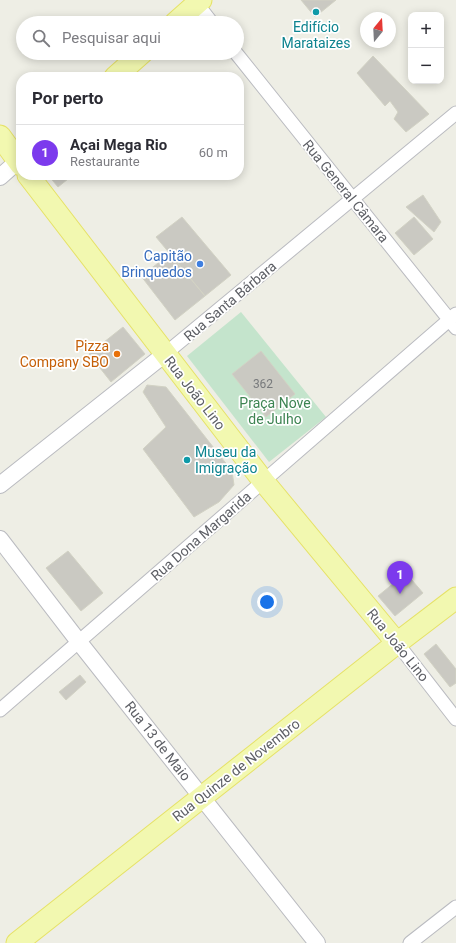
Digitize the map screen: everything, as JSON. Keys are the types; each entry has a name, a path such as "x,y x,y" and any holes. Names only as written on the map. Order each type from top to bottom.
{"main road":[{"path":"182,16 197,1"},
{"path":"121,72 134,60"},
{"name":"Rua João Lino","path":"0,136 16,157"},
{"name":"Rua João Lino","path":"33,180 264,482 397,643"},
{"name":"Rua Quinze de Novembro","path":"17,943 456,598"}],"street":[{"path":"197,1 207,16"},
{"name":"Rua General Câmara","path":"242,60 353,199 454,321"},
{"name":"Rua Santa Bárbara","path":"0,485 165,354 456,113"},
{"path":"0,177 16,168"},
{"name":"Rua Dona Margarida","path":"0,710 264,482 454,321"},
{"name":"Rua 13 de Maio","path":"0,539 79,642 317,943"},
{"name":"Rua João Lino","path":"397,643 456,719"},
{"path":"410,943 456,907"}],"green space":[{"name":"Praça Nove de Julho","path":"241,312 326,417 269,462 187,356"}],"building":[{"name":"Edifício Marataizes","path":"301,0 336,0 315,17"},
{"path":"373,56 429,114 406,132 394,119 398,112 390,101 385,106 357,73"},
{"path":"52,180 67,180 58,187"},
{"path":"423,195 441,222 434,232 406,207"},
{"name":"Capitão Brinquedos","path":"182,217 231,275 205,296 156,237"},
{"path":"414,217 433,239 414,255 395,233"},
{"path":"170,254 205,296 175,320 141,276"},
{"name":"Pizza Company SBO","path":"123,327 145,354 111,382 89,354"},
{"path":"261,351 295,394 266,417 232,374"},
{"name":"Museu da Imigração","path":"147,385 166,387 232,471 234,485 219,502 194,517 143,449 166,427 143,392"},
{"path":"68,551 103,593 81,611 46,568"},
{"path":"406,573 423,593 395,616 378,596"},
{"path":"436,644 456,669 456,683 450,687 424,654"},
{"path":"80,675 86,682 66,700 59,692"}],"place":[{"name":"Edifício Marataizes","path":"316,12"},
{"name":"Capitão Brinquedos","path":"200,264"},
{"name":"Pizza Company SBO","path":"117,354"},
{"name":"Museu da Imigração","path":"187,460"},
{"name":"Açai Mega Rio","path":"400,594"}]}
